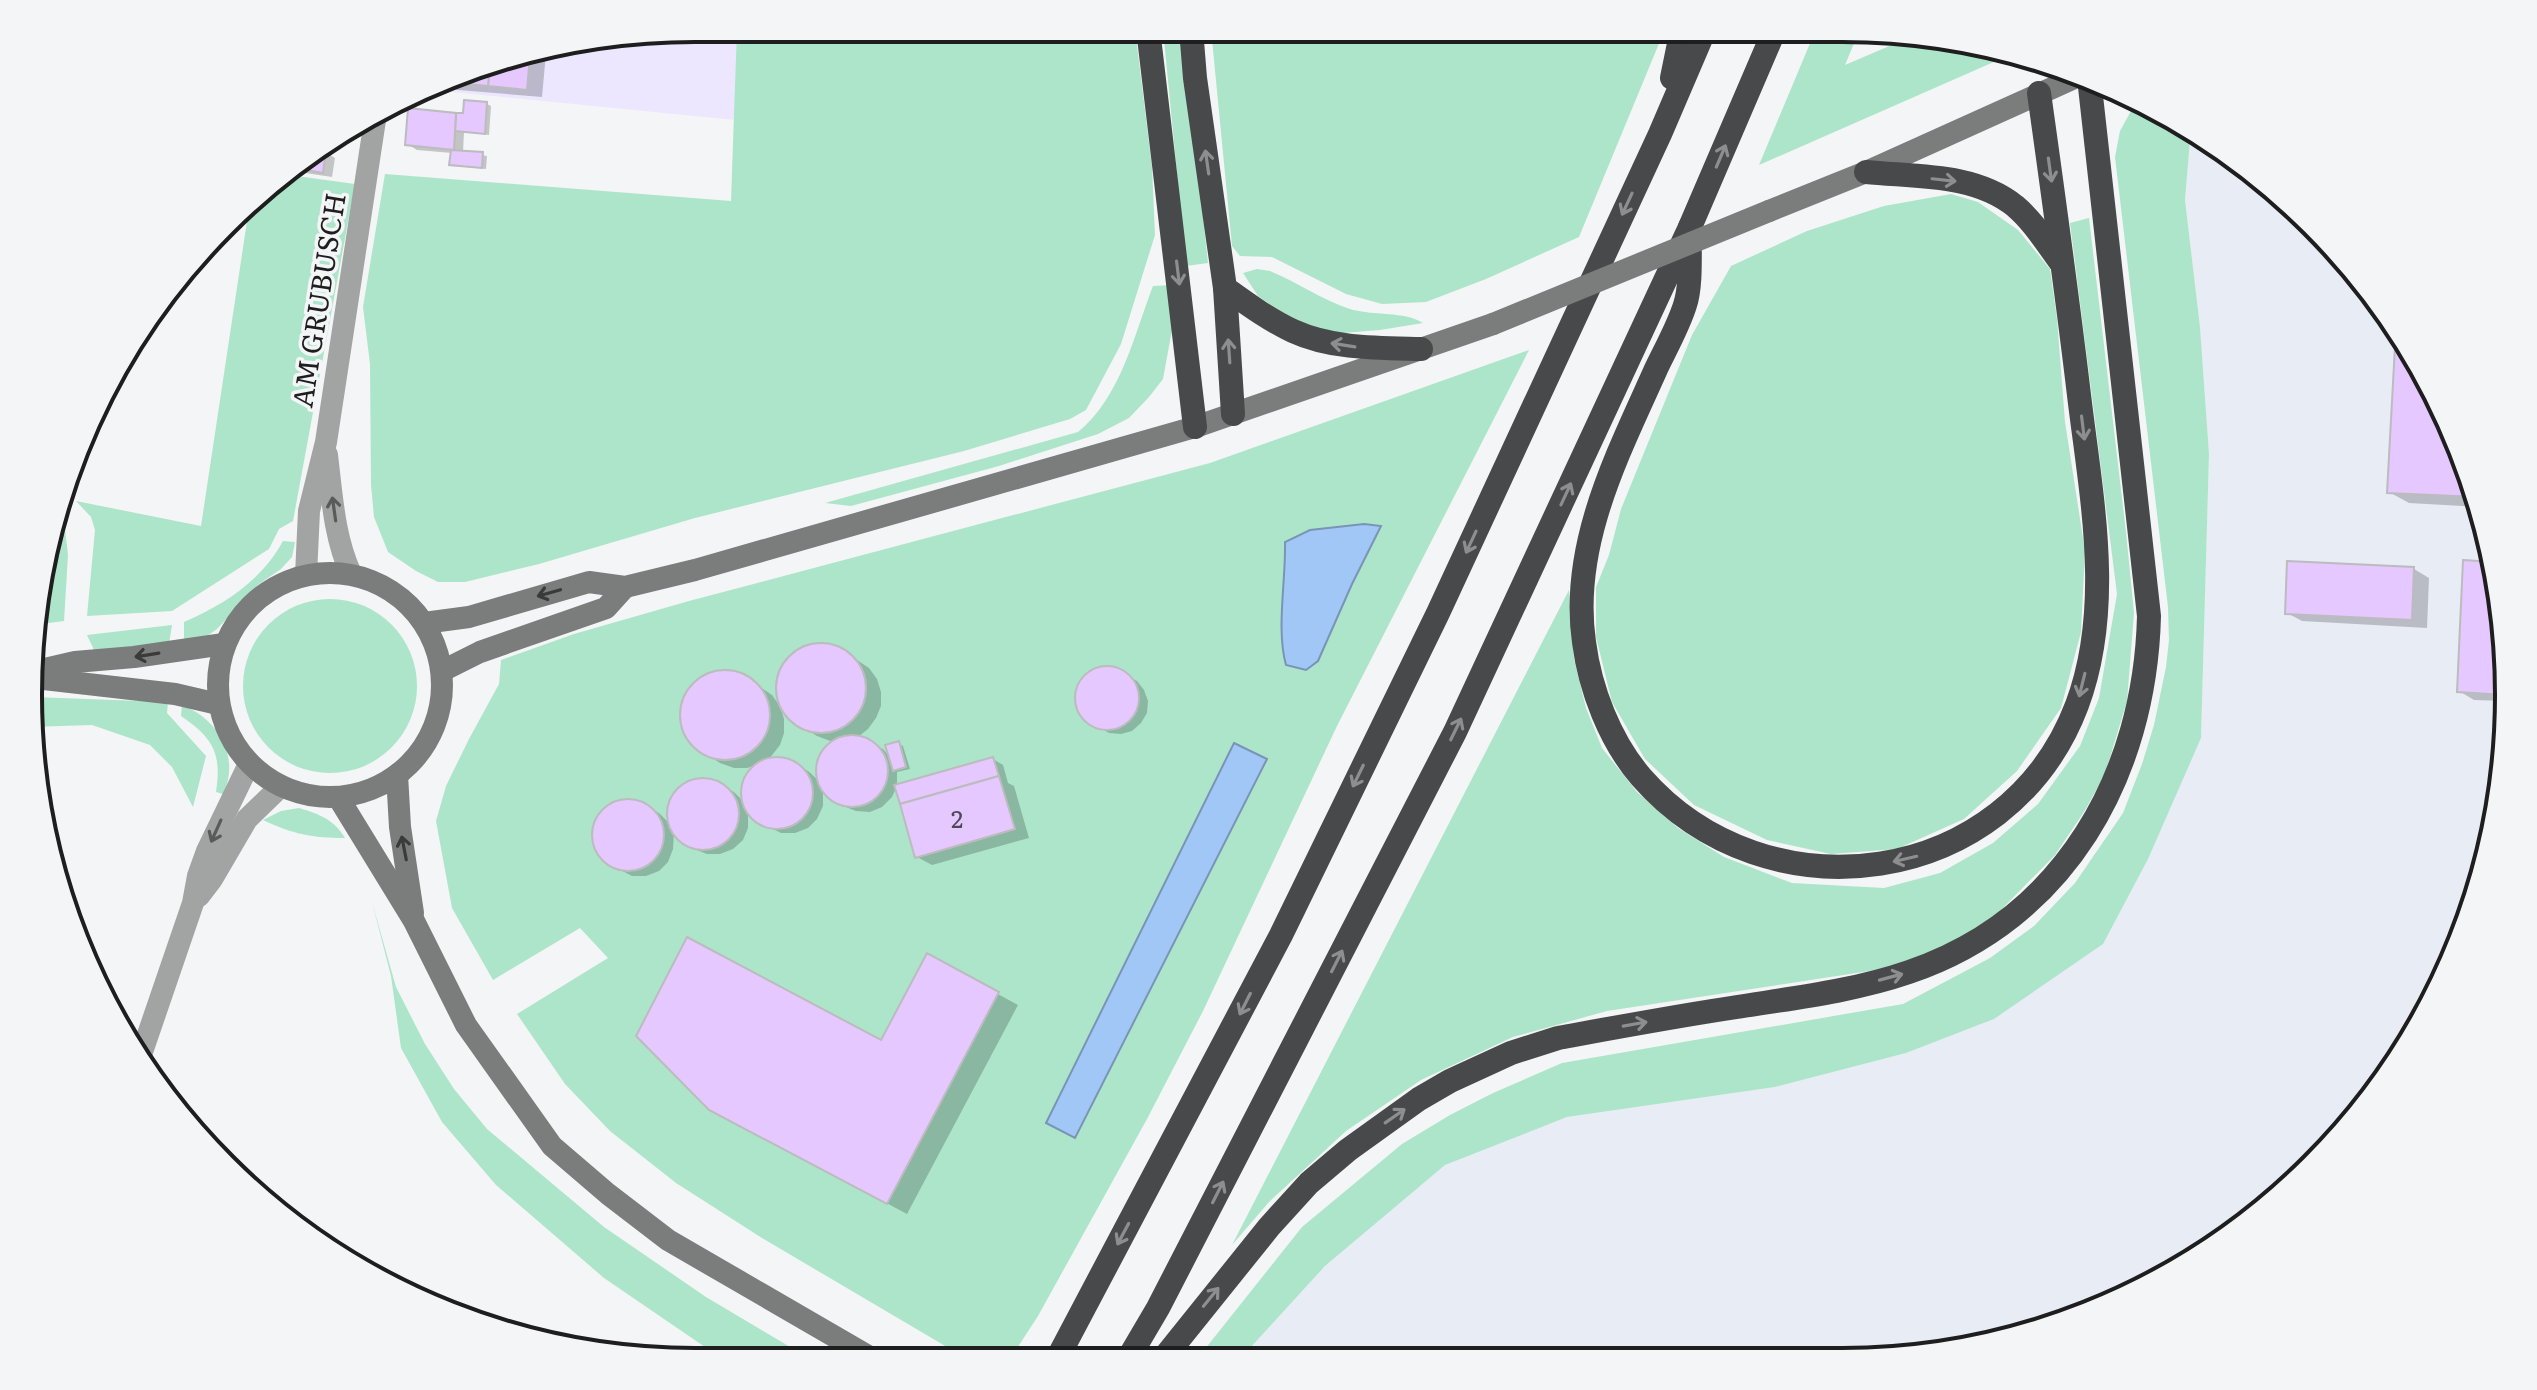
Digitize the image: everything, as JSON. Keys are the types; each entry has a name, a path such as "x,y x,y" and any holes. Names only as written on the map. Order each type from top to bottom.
{"highway":[{"path":"1150,42 1195,427"},
{"path":"1192,42 1225,288 1233,414"},
{"path":"1660,134 1679,42"},
{"path":"1063,1348 1281,935 1438,613 1660,134 1699,42"},
{"path":"1134,1348 1158,1308 1455,732 1690,227 1769,42"},
{"path":"1172,1348 1269,1227 1309,1183 1390,1119 1450,1081 1511,1053 1558,1038 1855,987 1920,968 1979,939 2006,920 2037,893 2093,825 2127,752 2137,715 2145,677 2149,616 2090,91"},
{"path":"1690,227 1686,303 1607,476 1594,523 1583,591 1583,637 1598,699 1624,754 1641,777 1688,820 1744,848 1814,866 1851,867 1917,857 1981,826 2004,809 2047,761 2063,736 2078,701 2090,652 2097,601 2097,547 2064,267 2039,93"},
{"path":"1866,172 1969,183 1990,191 2014,206 2031,222 2064,267"},
{"path":"1225,288 1292,331 1324,342 1359,347 1421,349"}],"main road":[{"path":"424,623 469,617 589,582 625,587 695,570 1195,427 1493,324 1866,172 2065,82"},
{"path":"328,572 351,574 392,591 424,623 436,645 442,671 442,700 434,729 419,755 397,775 369,790 338,797 309,795 281,786 249,764 229,736 218,704 217,674 224,644 243,612 271,588 306,575 328,572"},
{"path":"442,671 480,652 606,608 625,587"},
{"path":"43,669 75,662 224,644"},
{"path":"42,679 175,694 218,704"},
{"path":"397,775 400,827 414,921"},
{"path":"338,797 414,921 466,1025 552,1146 668,1240 854,1348"}],"street":[{"name":"AM GRUBUSCH","path":"306,575 309,511 326,442 374,126"},
{"name":"AM GRUBUSCH","path":"326,442 337,534 351,574"},
{"path":"144,1046 193,903 207,851 249,764"},
{"path":"193,903 212,879 247,819 281,786"}],"shaded area":[{"path":"737,42 735,120 447,91 526,64 568,55 652,43"},
{"path":"2190,143 2273,204 2333,264 2360,297 2385,332 2428,406 2460,485 2482,568 2494,652 2494,738 2473,864 2428,984 2408,1022 2360,1093 2304,1157 2273,1186 2205,1238 2131,1281 2011,1326 1885,1347 1250,1348 1325,1266 1444,1165 1567,1117 1775,1087 1906,1053 1994,1019 2201,738 2209,454 2200,327 2185,200"}],"green space":[{"path":"737,42 1137,42 1152,167 1155,235 1121,344 1086,410 1070,419 964,451 695,518 539,564 465,582 438,582 388,552 374,517 370,364 363,307 385,174 731,201"},
{"path":"1164,42 1184,42 1208,263 1186,266"},
{"path":"1212,42 1660,42 1579,237 1426,302 1382,304 1346,294 1272,257 1240,256 1232,246"},
{"path":"1811,42 1854,42 1845,65 1894,44 1996,61 1759,165"},
{"path":"2132,109 2190,143 2185,200 2200,327 2209,454 2201,738 2148,859 2103,944 1994,1019 1906,1053 1775,1087 1567,1117 1445,1165 1325,1266 1250,1348 1206,1348 1302,1227 1402,1144 1450,1115 1562,1063 1903,1004 1990,958 2034,926 2075,883 2123,813 2142,764 2154,725 2169,640 2168,607 2115,157 2120,131"},
{"path":"298,176 355,184 293,521 279,529 269,549 172,611 87,616 95,530 91,517 76,501 201,526 247,220"},
{"path":"1951,194 1978,202 2018,230 2050,269 2065,422 2085,551 2081,632 2061,708 2017,771 1964,819 1897,849 1831,854 1767,840 1694,805 1645,759 1612,702 1596,637 1596,587 1609,555 1621,509 1692,335 1731,266 1807,231 1884,206"},
{"path":"2089,218 2134,613 2127,701 2105,774 2055,855 1998,913 1943,949 1876,970 1607,1011 1513,1037 1421,1080 1346,1131 1269,1202 1232,1245 1569,590 1574,659 1586,708 1602,748 1637,792 1678,828 1724,857 1792,883 1884,888 1940,873 1993,843 2038,804 2080,746 2099,698 2117,594 2070,223"},
{"path":"1257,269 1270,271 1350,309 1407,317 1423,323 1343,333 1317,329 1281,312 1258,296 1243,273"},
{"path":"1173,285 1172,330 1163,379 1129,418 1098,434 999,466 851,506 825,503 1078,432 1093,418 1116,383 1153,286"},
{"path":"1529,350 1337,726 1203,1011 1038,1316 1017,1348 949,1348 762,1238 676,1183 610,1131 565,1084 517,1014 608,958 580,928 493,980 452,908 436,821 446,786 499,684 501,660 574,634 689,601 1210,463"},
{"path":"64,528 68,555 64,621 46,623"},
{"path":"283,541 295,542 292,557 281,569 259,584 217,629 184,644 184,622 241,590 264,568"},
{"path":"330,599 363,605 392,624 411,653 417,686 411,719 392,748 363,767 330,773 297,767 268,748 249,719 243,686 249,653 268,624 297,605"},
{"path":"172,625 169,644 94,650 87,635"},
{"path":"42,697 168,702 167,713 206,756 193,807 172,767 150,745 92,725 43,727"},
{"path":"182,705 206,720 223,741 229,766 223,794 216,792 218,767 213,748 201,732 181,716"},
{"path":"299,808 326,818 345,838 303,834 263,820 281,811"},
{"path":"372,902 396,987 425,1044 454,1089 487,1129 604,1227 706,1297 792,1348 706,1348 604,1278 496,1185 442,1122 401,1048 391,976"}],"water":[{"path":"1364,524 1381,526 1318,661 1306,670 1286,665 1282,621 1285,542 1310,530"},
{"path":"1234,743 1267,759 1075,1138 1046,1123"}],"building":[{"path":"529,63 527,90 488,86 489,76"},
{"path":"489,76 488,86 467,84"},
{"path":"464,100 487,102 485,134 455,131 456,113 463,113"},
{"path":"408,108 456,113 454,150 405,145"},
{"path":"451,150 483,152 482,168 449,165"},
{"path":"325,157 323,173 307,170"},
{"path":"2395,348 2428,406 2464,496 2387,493"},
{"path":"2463,560 2481,561 2494,652 2495,694 2457,692"},
{"path":"2287,561 2414,567 2412,620 2285,614"},
{"path":"821,643 838,646 853,656 863,671 866,688 863,705 853,720 838,730 821,733 804,730 789,720 779,705 776,688 779,671 789,656 804,646"},
{"path":"1107,666 1125,672 1133,680 1139,698 1133,716 1125,724 1107,730 1089,724 1081,716 1075,698 1081,680 1089,672"},
{"path":"725,670 742,673 757,683 767,698 770,715 767,732 757,747 742,757 725,760 708,757 693,747 683,732 680,715 683,698 693,683 708,673"},
{"path":"845,735 859,735 878,745 888,764 888,778 878,797 859,807 845,807 826,797 816,778 816,764 826,745"},
{"path":"899,741 906,767 893,771 885,745"},
{"path":"784,757 803,767 811,779 811,807 803,819 791,827 770,829 751,819 743,807 741,786 751,767 763,759"},
{"path":"993,757 999,776 900,804 894,785"},
{"path":"999,776 1015,829 915,858 900,804"},
{"path":"703,778 729,788 739,814 729,840 703,850 677,840 667,814 677,788"},
{"path":"635,799 654,809 662,821 662,849 654,861 642,869 621,871 602,861 594,849 592,828 602,809 614,801"},
{"path":"687,937 881,1040 927,953 999,992 887,1204 709,1110 636,1036"}]}
